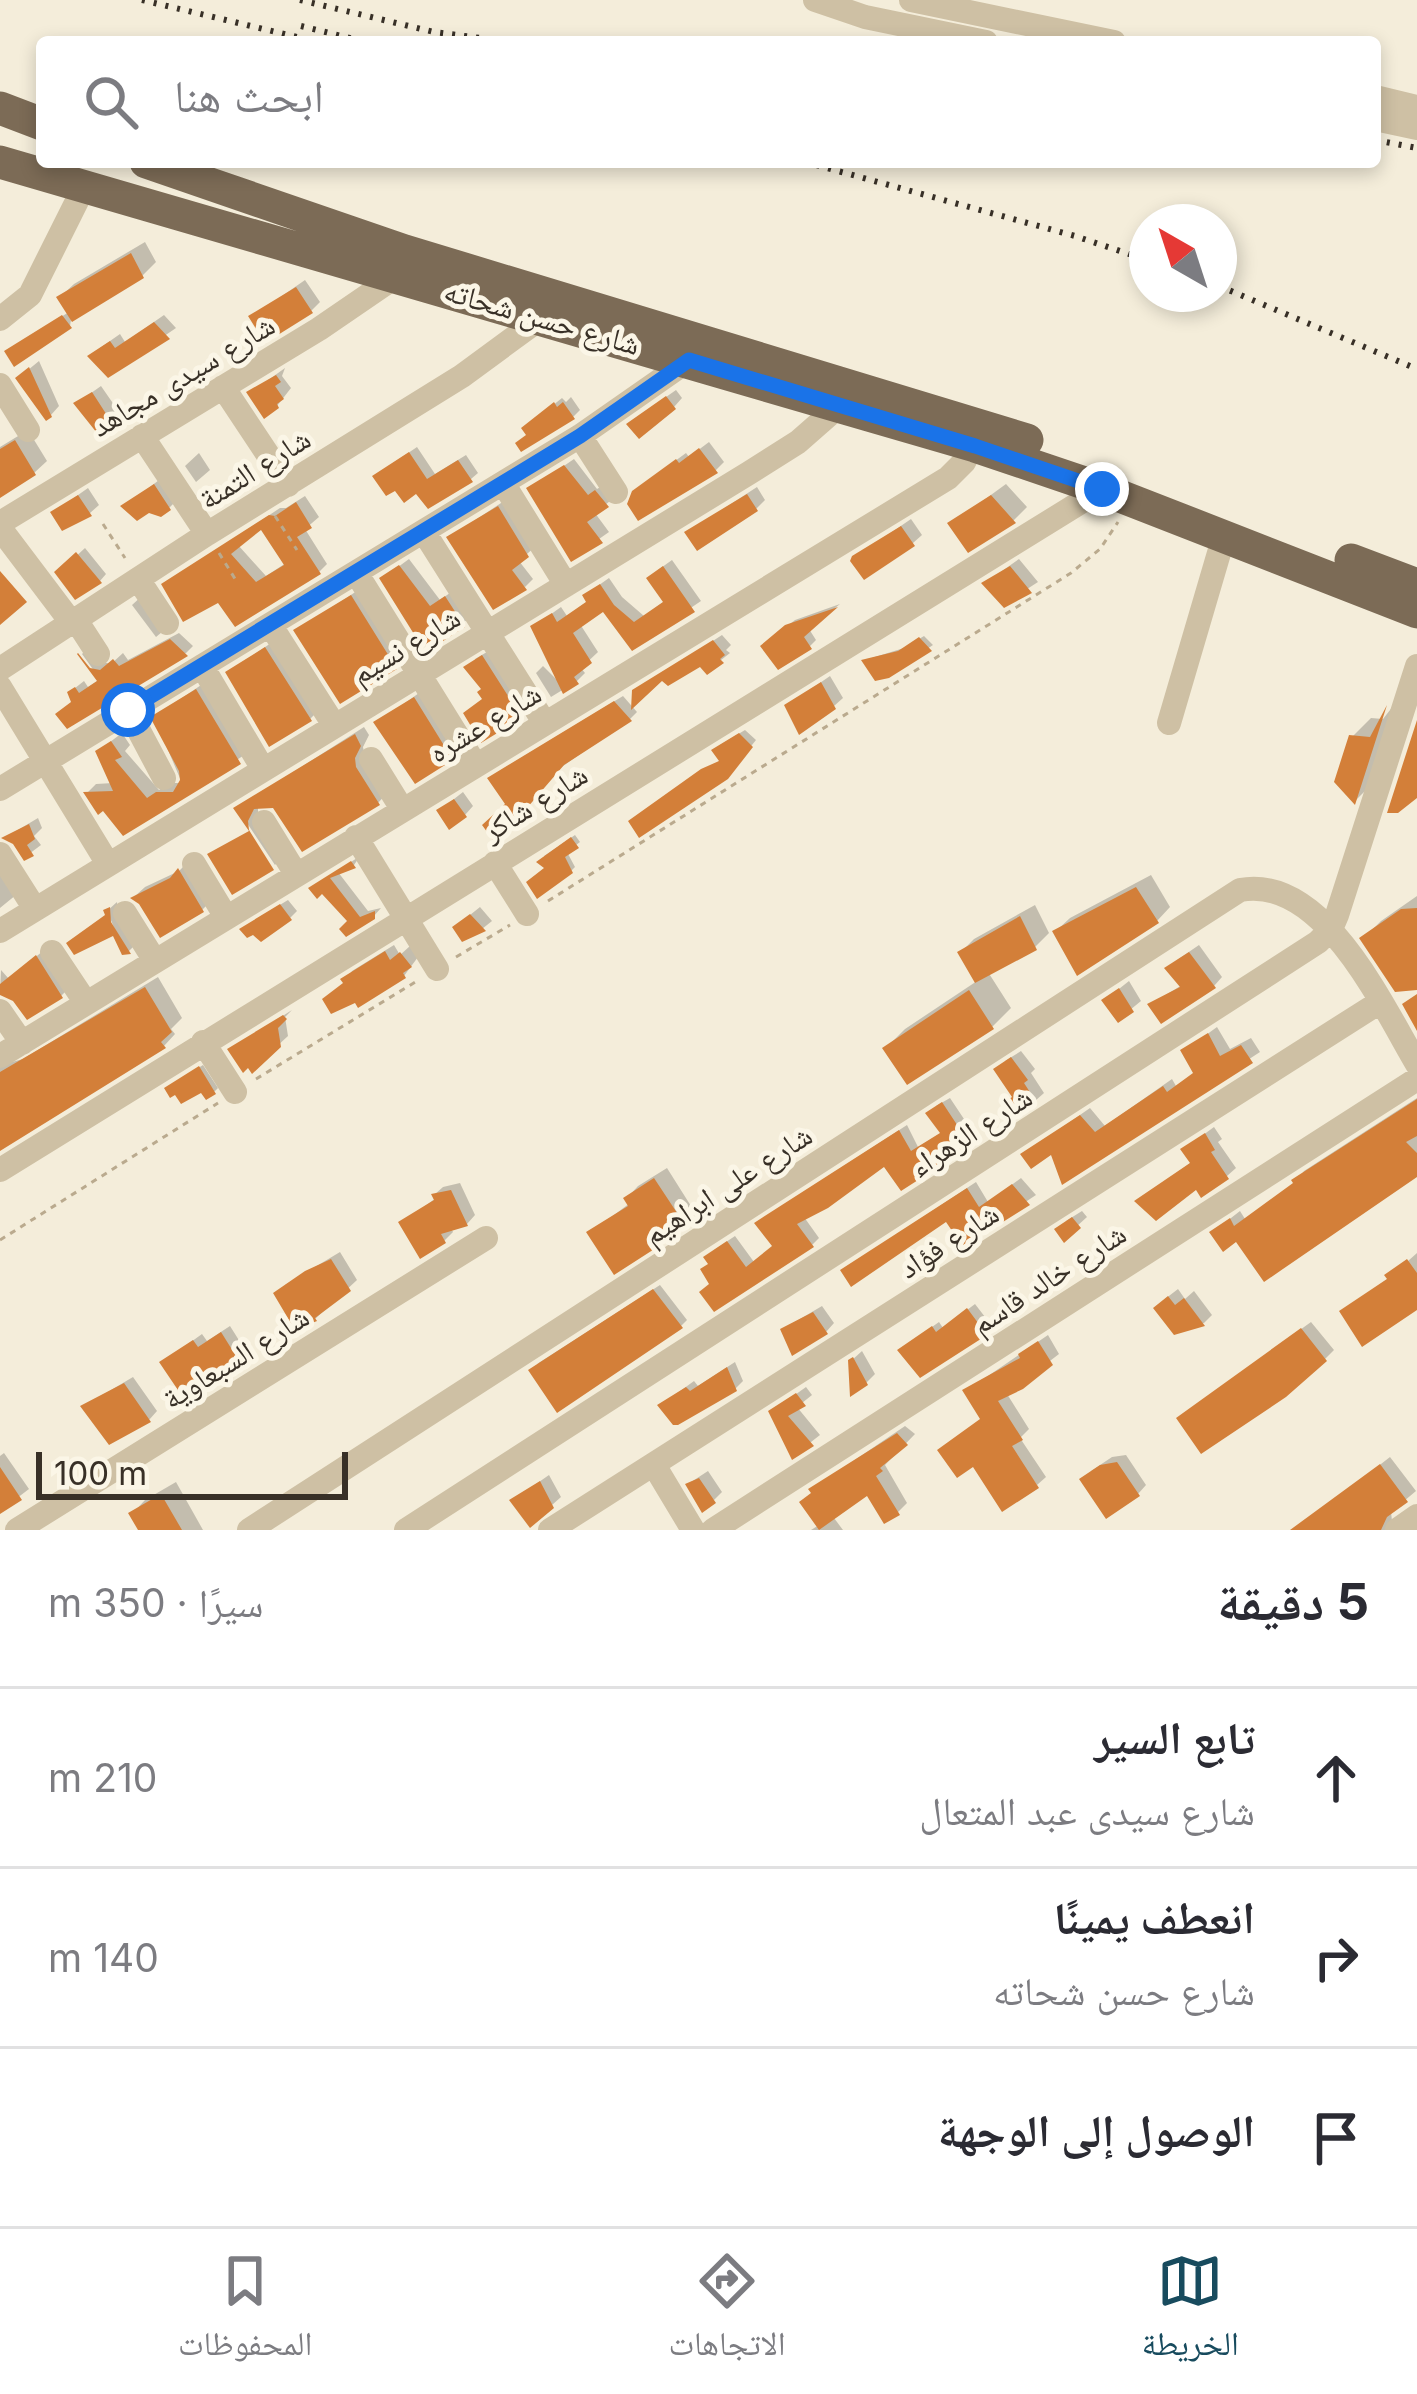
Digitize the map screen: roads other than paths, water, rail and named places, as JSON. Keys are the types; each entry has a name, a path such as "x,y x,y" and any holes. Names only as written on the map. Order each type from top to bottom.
{"main road":[{"path":"0,108 36,122"},
{"name":"شارع حسن شحاته","path":"0,162 185,216 400,264 979,435 1222,527 1417,612"},
{"name":"شارع حسن شحاته","path":"162,168 541,318 839,406 979,435 1116,494 1417,585"},
{"path":"185,216 198,181"}],"street":[{"path":"815,0 866,17 957,36"},
{"path":"911,0 1085,36"},
{"path":"1381,98 1417,107"},
{"path":"1381,120 1417,128"},
{"path":"0,319 30,295 84,187"},
{"name":"شارع سيدى مجاهد","path":"0,525 223,387 400,264"},
{"name":"شارع التمنة","path":"0,669 462,376 541,318"},
{"path":"0,789 580,436 689,360"},
{"path":"0,385 28,430"},
{"path":"223,387 288,484"},
{"name":"شارع نسيم","path":"0,931 798,442 839,406"},
{"name":"شارع عشره","path":"11,1050 948,478 979,435"},
{"path":"142,436 207,534"},
{"path":"580,436 616,492"},
{"path":"503,483 566,585"},
{"name":"شارع شاكر","path":"0,1170 495,863 1116,494"},
{"path":"0,525 98,654"},
{"path":"1169,723 1222,527"},
{"path":"424,532 544,722"},
{"path":"357,574 475,764"},
{"path":"138,579 167,623"},
{"path":"271,626 334,725"},
{"path":"202,666 262,769"},
{"path":"1417,666 1331,929 1362,968 1417,1064"},
{"path":"0,687 108,864"},
{"path":"128,710 164,778"},
{"path":"370,759 402,809"},
{"path":"264,822 296,874"},
{"path":"356,837 437,969"},
{"path":"0,854 35,909"},
{"path":"495,863 527,914"},
{"path":"194,864 226,917"},
{"name":"شارع على ابراهيم","path":"249,1530 1240,890 1254,887 1282,895 1331,929"},
{"path":"125,913 155,961"},
{"name":"شارع الزهراء","path":"406,1530 1287,964 1331,929"},
{"path":"52,952 86,1003"},
{"name":"شارع فؤاد","path":"550,1530 1380,1002"},
{"path":"0,1011 11,1050"},
{"path":"203,1042 235,1092"},
{"name":"شارع خالد قاسم","path":"713,1530 1417,1079"},
{"name":"شارع السبعاوية","path":"17,1530 486,1238"},
{"path":"654,1465 693,1530"},
{"path":"1396,1530 1417,1516"}],"railway":[{"path":"142,0 293,36"},
{"path":"300,0 465,36"},
{"path":"301,26 342,36"},
{"path":"1381,141 1417,148"},
{"path":"827,168 1129,254"},
{"path":"1237,294 1417,369"}]}
